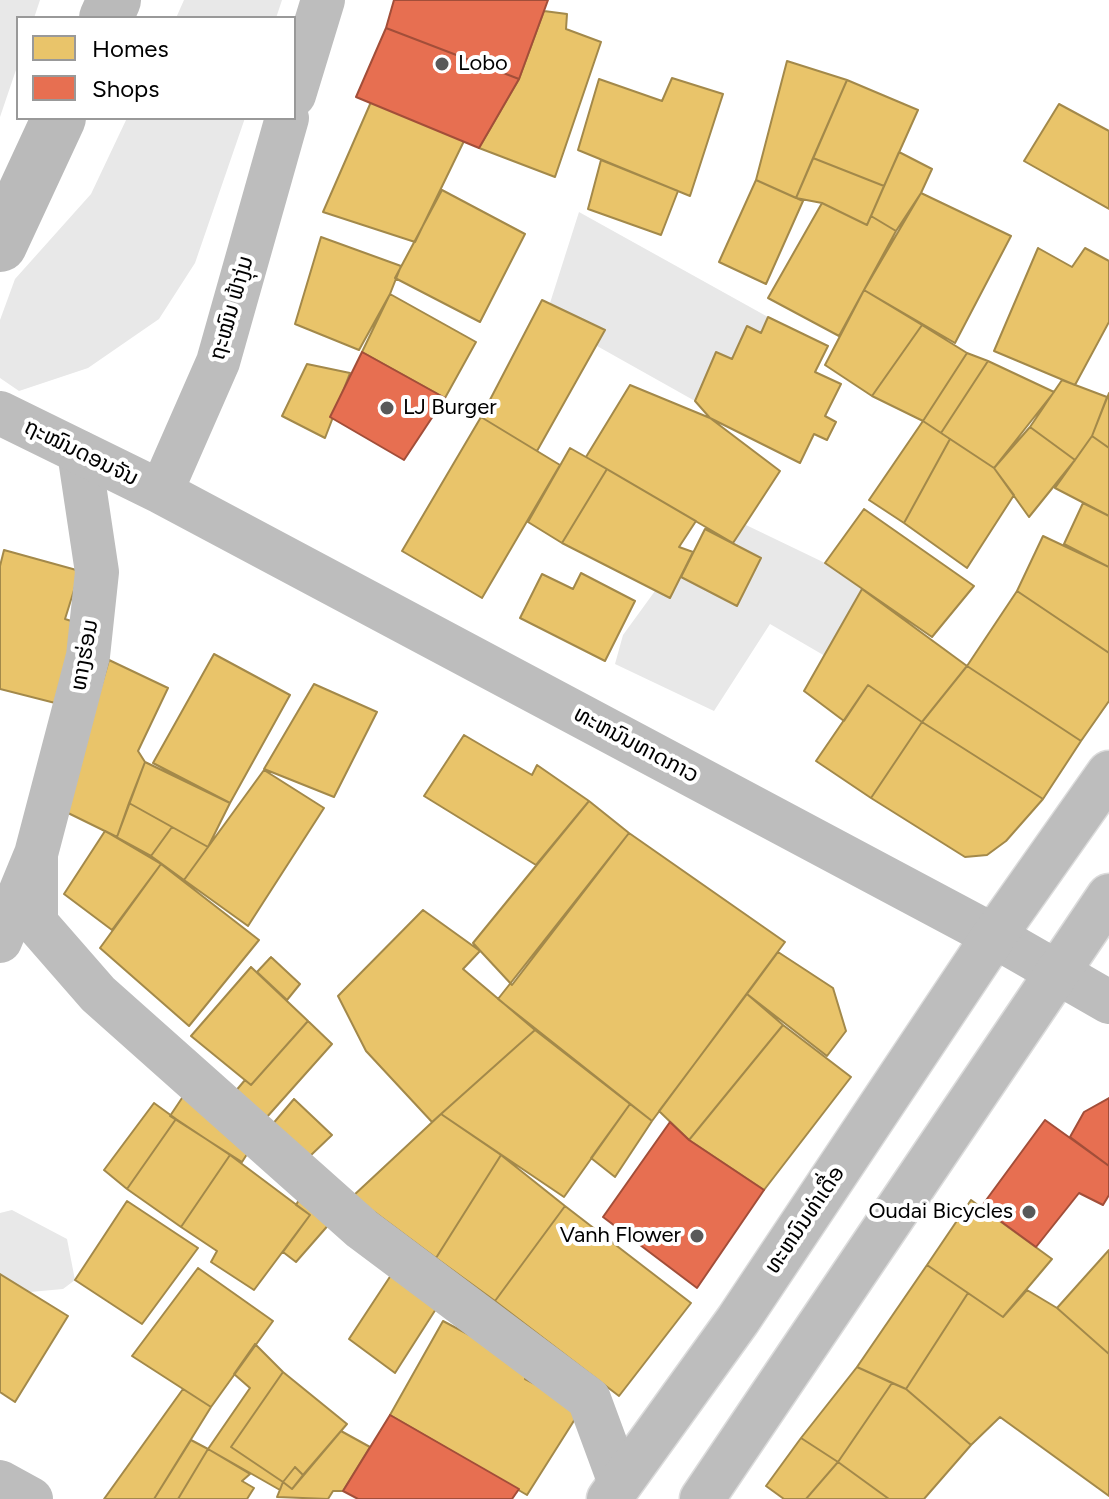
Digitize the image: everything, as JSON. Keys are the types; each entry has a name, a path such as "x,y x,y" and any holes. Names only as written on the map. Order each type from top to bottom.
{"street":[{"path":"296,88 323,0"},
{"name":"ຖະໝົນ ຟ້າງຸ່ມ","path":"161,492 218,362 286,120"},
{"name":"ຖະໝົນດອນຈັນ","path":"0,413 161,492"},
{"name":"ທາງຮ່ອມ","path":"36,854 88,656 97,572 79,452"},
{"name":"ທະຫນົນທາດກາວ","path":"161,492 994,936 1109,1002"},
{"name":"ທະຫນົນທ່າເດື່ອ","path":"614,1491 738,1320 994,936 1109,773"},
{"path":"0,941 36,854"},
{"path":"36,854 36,923 98,994 362,1229 589,1399 614,1491"},
{"path":"702,1499 1109,896"},
{"path":"0,1482 31,1499"}],"shaded area":[{"path":"0,0 40,0 35,16 16,16 16,70 0,117"},
{"path":"184,0 282,0 277,16 177,16"},
{"path":"126,120 244,120 195,263 159,319 88,368 19,391 0,378 0,320 15,279 91,194"},
{"path":"579,212 768,317 761,333 747,327 732,359 716,352 695,401 597,346 605,330 550,303"},
{"path":"746,525 825,563 862,589 825,656 770,624 714,711 615,664 623,635 655,591 670,598 681,577 737,605 761,559 733,543"},
{"path":"12,1210 67,1239 75,1280 63,1289 30,1292 0,1274 0,1213"}],"building: Homes":[{"path":"544,11 567,14 566,29 601,42 555,177 479,148 519,79"},
{"path":"787,61 847,80 796,198 756,180"},
{"path":"672,78 723,94 690,196 578,150 599,79 662,101"},
{"path":"847,80 918,110 884,186 813,158"},
{"path":"371,102 464,141 415,242 323,212"},
{"path":"1059,104 1109,131 1109,209 1024,161"},
{"path":"899,152 932,169 921,193 896,231 871,216"},
{"path":"813,158 884,186 867,225 822,203 796,198"},
{"path":"601,160 678,191 661,235 588,209"},
{"path":"756,180 803,201 766,284 719,262"},
{"path":"442,190 525,234 480,322 395,278"},
{"path":"921,193 1011,236 955,343 864,290"},
{"path":"822,203 867,225 871,216 896,231 839,336 768,298"},
{"path":"321,237 401,266 390,294 359,350 295,324"},
{"path":"1038,248 1072,267 1085,248 1109,261 1109,322 1075,385 994,351"},
{"path":"864,290 922,325 872,396 825,365"},
{"path":"390,294 476,342 445,398 362,352"},
{"path":"542,300 605,330 537,451 481,417"},
{"path":"768,317 828,346 815,372 841,384 825,416 836,422 827,440 814,434 800,463 710,418 695,401 716,352 732,359 747,326 761,333"},
{"path":"922,325 967,353 923,421 872,396"},
{"path":"967,353 988,361 941,433 923,421"},
{"path":"988,361 1054,392 994,468 941,433"},
{"path":"307,364 350,373 325,438 282,416"},
{"path":"1062,380 1107,397 1092,436 1075,460 1030,427"},
{"path":"630,385 710,418 780,471 733,543 586,457"},
{"path":"1109,393 1109,448 1092,436"},
{"path":"481,417 560,465 482,598 402,551"},
{"path":"923,421 950,439 904,523 869,500"},
{"path":"1030,427 1075,460 1029,517 994,468"},
{"path":"1092,436 1109,448 1109,516 1055,488"},
{"path":"950,439 994,468 1014,495 967,568 904,523"},
{"path":"570,448 607,469 562,543 528,522"},
{"path":"607,469 696,521 679,547 693,552 670,598 562,543"},
{"path":"1083,503 1109,516 1109,567 1064,544"},
{"path":"864,509 974,586 932,637 825,563"},
{"path":"705,529 761,558 737,606 681,577"},
{"path":"1043,536 1109,567 1109,653 1017,591"},
{"path":"4,550 80,571 65,619 84,625 63,705 0,689 0,566"},
{"path":"581,573 635,601 605,661 520,618 542,574 573,589"},
{"path":"862,589 967,666 922,722 868,685 844,721 804,691"},
{"path":"1017,591 1109,653 1109,701 1081,741 967,666"},
{"path":"214,654 290,695 230,803 153,763"},
{"path":"109,660 168,688 138,751 145,762 117,837 64,811"},
{"path":"967,666 1081,741 1043,799 922,722"},
{"path":"314,684 377,712 334,797 264,769"},
{"path":"868,685 922,722 871,798 816,761"},
{"path":"922,722 1043,799 1006,841 987,855 965,857 871,798"},
{"path":"464,735 532,775 537,765 589,801 536,865 424,796"},
{"path":"145,762 230,803 208,847 129,803"},
{"path":"264,770 324,808 248,926 184,880"},
{"path":"589,801 629,833 512,985 473,943"},
{"path":"129,803 172,827 151,856 105,831 117,837"},
{"path":"172,827 208,847 184,880 151,856"},
{"path":"105,831 161,864 112,930 64,894"},
{"path":"629,833 785,942 652,1121 498,999"},
{"path":"161,864 259,940 189,1026 100,948"},
{"path":"423,910 480,951 463,969 535,1030 432,1122 366,1051 338,996"},
{"path":"778,952 833,988 846,1031 827,1056 747,994"},
{"path":"271,957 300,984 287,1000 257,972"},
{"path":"251,967 308,1021 251,1085 191,1036"},
{"path":"747,994 783,1025 689,1140 659,1111"},
{"path":"308,1021 332,1044 258,1127 229,1099 245,1080 251,1085"},
{"path":"783,1025 851,1077 764,1190 689,1140"},
{"path":"535,1030 630,1104 564,1197 441,1114"},
{"path":"190,1086 256,1140 242,1162 170,1116"},
{"path":"294,1099 332,1135 309,1157 271,1126"},
{"path":"154,1103 176,1119 127,1189 104,1170"},
{"path":"630,1104 652,1121 615,1177 591,1158"},
{"path":"441,1114 501,1155 436,1258 353,1196"},
{"path":"176,1119 230,1155 181,1227 127,1189"},
{"path":"230,1155 310,1215 254,1290 211,1262 217,1251 181,1227"},
{"path":"501,1155 565,1206 495,1301 436,1258"},
{"path":"307,1186 338,1214 296,1262 283,1252 310,1215 296,1205"},
{"path":"971,1200 1052,1259 1003,1317 927,1265"},
{"path":"127,1201 198,1248 142,1324 75,1280"},
{"path":"565,1206 691,1303 619,1396 495,1301"},
{"path":"1109,1250 1109,1354 1057,1308"},
{"path":"399,1263 443,1298 395,1373 349,1339"},
{"path":"927,1265 968,1293 906,1389 857,1367"},
{"path":"198,1268 273,1321 211,1407 132,1356"},
{"path":"0,1274 68,1316 15,1402 0,1392"},
{"path":"1027,1290 1057,1308 1109,1354 1109,1496 1000,1417 971,1445 906,1389 968,1293 1003,1317"},
{"path":"443,1321 530,1367 525,1379 582,1408 527,1495 390,1415"},
{"path":"255,1344 283,1372 231,1447 283,1482 280,1490 208,1449 250,1388 234,1374"},
{"path":"857,1367 892,1383 838,1462 801,1438"},
{"path":"283,1372 347,1424 303,1475 295,1467 283,1482 231,1447"},
{"path":"892,1383 906,1389 971,1445 924,1499 889,1499 838,1462"},
{"path":"183,1389 211,1407 154,1499 104,1499"},
{"path":"341,1431 370,1447 343,1491 333,1491 328,1499 277,1497 283,1482 292,1489"},
{"path":"801,1438 838,1462 806,1499 784,1499 766,1486"},
{"path":"191,1440 208,1449 178,1499 154,1499"},
{"path":"208,1449 250,1474 242,1481 254,1488 247,1499 178,1499"},
{"path":"838,1462 889,1499 806,1499"},
{"path":"295,1467 303,1475 292,1489 283,1482"}],"building: Shops":[{"path":"394,0 548,0 519,79 386,28"},
{"path":"386,28 519,79 479,148 356,97"},
{"name":"LJ Burger","path":"362,352 445,398 404,460 330,417"},
{"path":"1109,1098 1109,1166 1070,1137 1084,1112"},
{"path":"1045,1120 1109,1166 1109,1195 1103,1205 1079,1193 1036,1247 981,1207"},
{"path":"670,1122 689,1140 764,1190 697,1288 603,1217"},
{"path":"390,1415 519,1489 512,1499 358,1499 343,1491"}],"waterway":[{"path":"107,16 114,0"},
{"path":"0,245 58,120"}],"place":[{"name":"Lobo","path":"442,64"},
{"name":"LJ Burger","path":"387,408"},
{"name":"Oudai Bicycles","path":"1029,1212"},
{"name":"Vanh Flower","path":"697,1236"}]}
